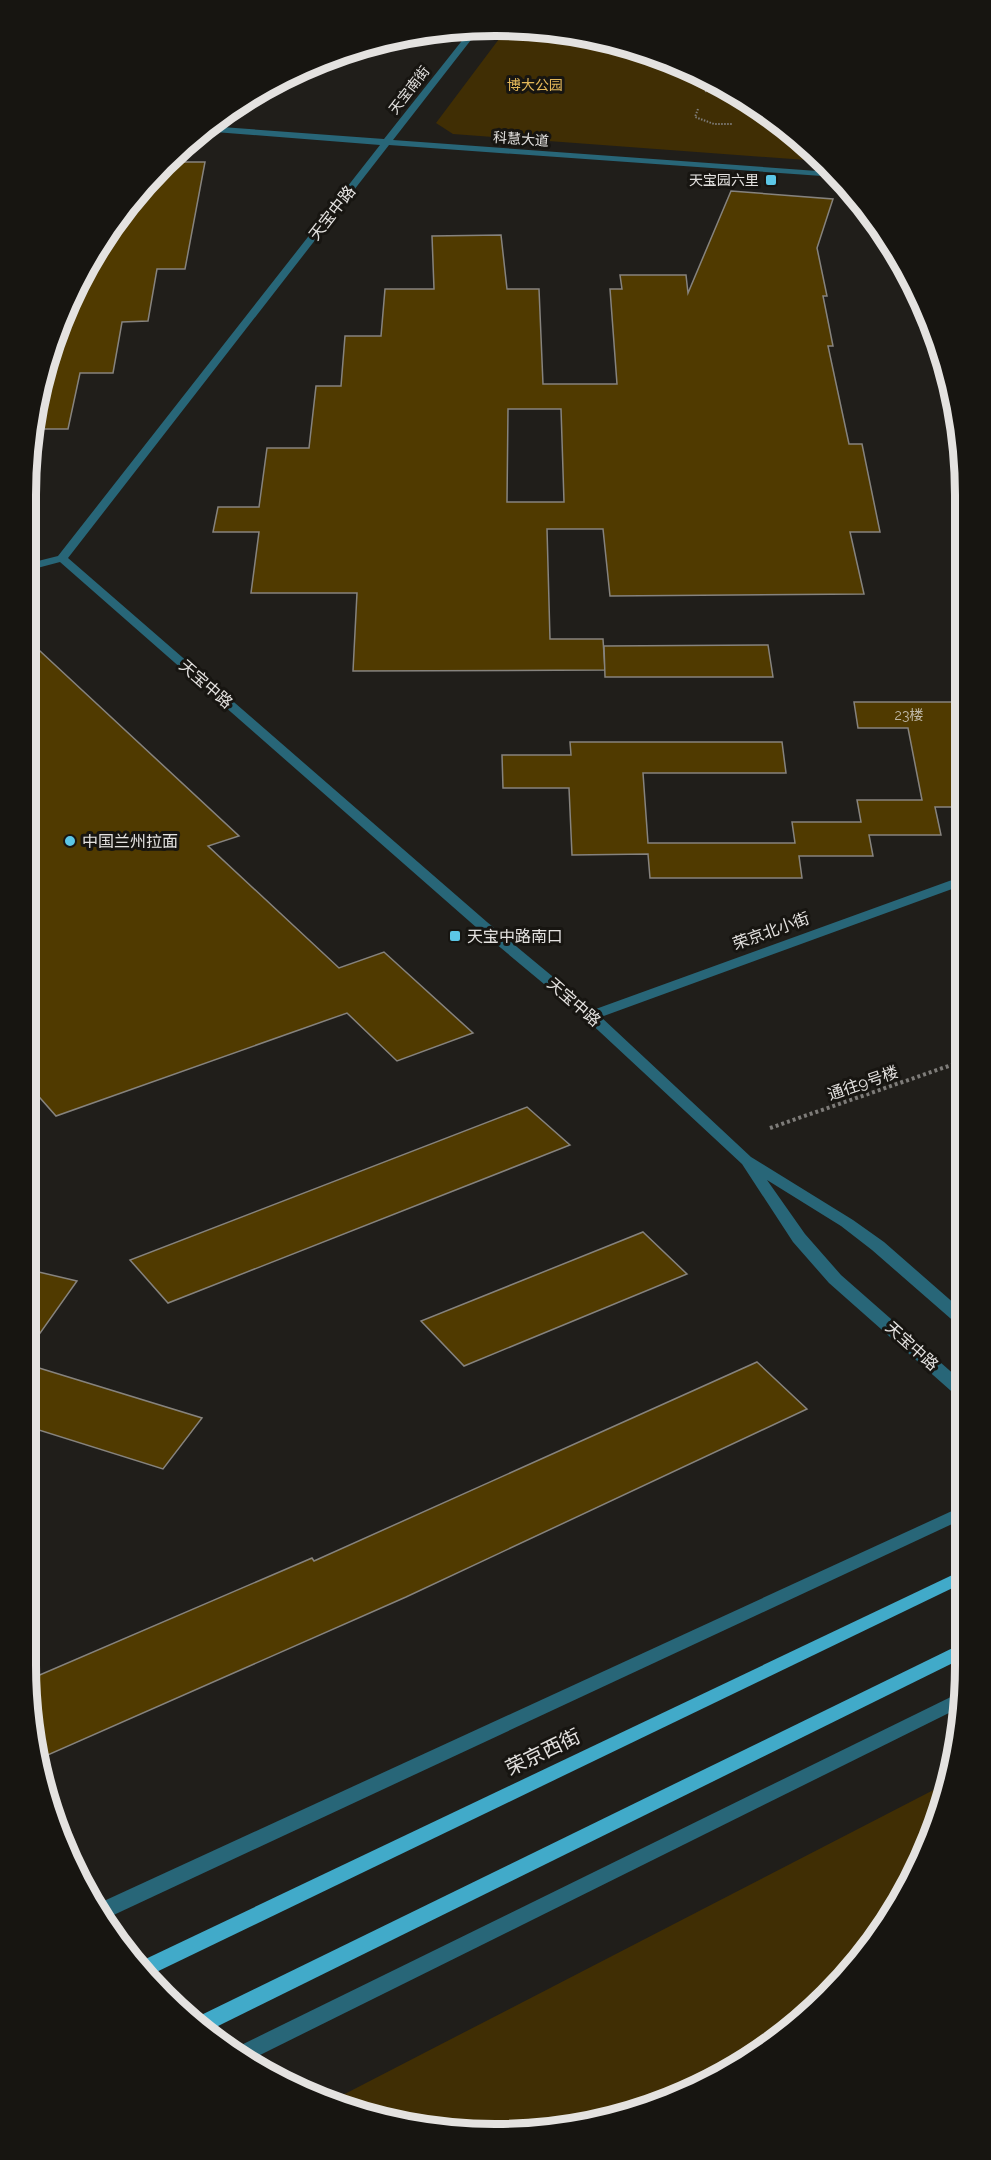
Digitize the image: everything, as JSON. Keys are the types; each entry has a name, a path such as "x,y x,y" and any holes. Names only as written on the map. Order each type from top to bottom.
{"main road":[{"name":"荣京西街","path":"149,1966 955,1580"},
{"path":"207,2022 955,1654"}],"street":[{"name":"天宝南街","path":"387,142 469,37"},
{"name":"科慧大道","path":"217,130 823,174"},
{"name":"天宝中路","path":"387,142 62,558 482,925 591,1016 746,1160 847,1223 878,1246 955,1313"},
{"path":"36,565 62,558"},
{"name":"荣京北小街","path":"591,1016 955,883"},
{"name":"天宝中路","path":"746,1160 799,1238 835,1279 955,1385"},
{"path":"107,1909 955,1516"},
{"path":"248,2052 953,1702"}],"path":[{"path":"705,92 716,93"},
{"name":"通往9号楼","path":"770,1128 955,1064"}],"green space":[{"name":"博大公园","path":"501,36 526,37 585,45 614,52 643,60 699,83 751,113 809,160 453,134 436,123"},
{"path":"938,1788 931,1812 908,1868 878,1920 860,1944 820,1989 775,2029 751,2047 699,2077 643,2100 614,2108 585,2115 526,2123 465,2123 436,2120 377,2108 340,2097"}],"building":[{"path":"180,162 205,162 185,269 157,269 148,321 122,322 113,373 80,373 68,429 41,429 60,348 83,292 113,240 150,193"},
{"path":"731,191 833,199 817,248 827,296 823,296 833,346 828,346 849,444 862,444 880,532 850,532 864,594 610,596 603,529 547,529 550,639 603,639 605,670 353,671 357,593 251,593 259,532 213,532 218,507 259,507 267,448 309,448 316,386 341,386 345,336 381,336 385,289 434,289 432,236 501,235 507,289 539,289 543,384 617,384 610,289 622,289 620,275 686,275 688,293","holes":["508,409 561,409 564,502 507,502"]},
{"path":"768,645 773,677 605,677 604,646"},
{"path":"36,647 239,836 208,846 339,968 384,952 473,1033 397,1061 347,1013 56,1116 36,1093"},
{"path":"854,702 955,702 955,807 935,807 941,835 869,835 873,856 799,856 802,878 650,878 648,854 572,855 569,788 503,788 502,755 571,755 570,742 782,742 786,773 643,773 648,843 795,843 792,822 861,822 857,800 922,800 908,728 858,728"},
{"path":"527,1107 570,1145 168,1303 130,1260"},
{"path":"643,1232 687,1274 464,1366 421,1321"},
{"path":"36,1271 77,1281 36,1339"},
{"path":"757,1362 807,1409 406,1597 45,1756 40,1724 36,1676 312,1558 314,1561"},
{"path":"36,1367 202,1418 163,1469 36,1429"}],"place":[{"name":"天宝园六里","path":"771,180"},
{"name":"中国兰州拉面","path":"70,841"},
{"name":"天宝中路南口","path":"455,936"}]}
